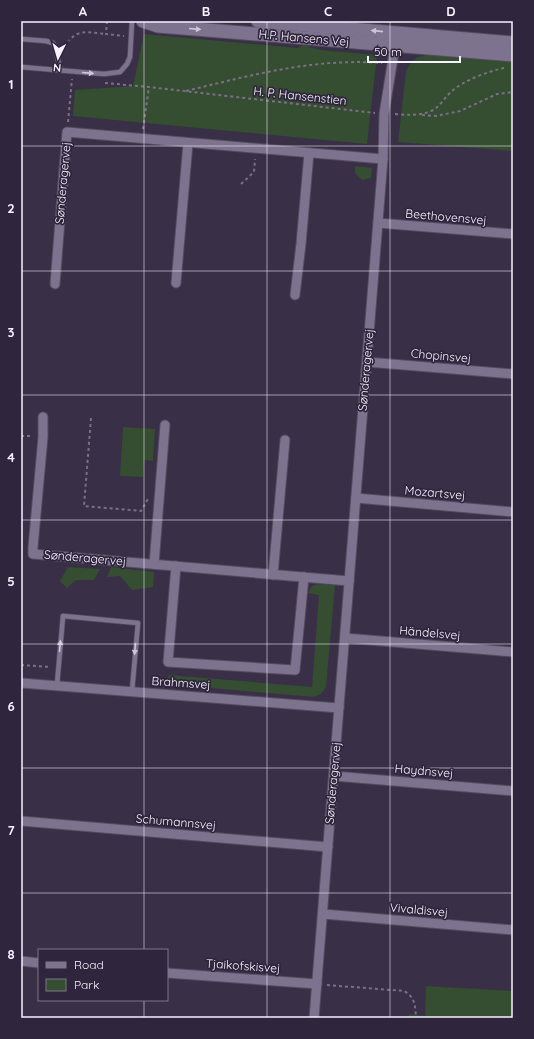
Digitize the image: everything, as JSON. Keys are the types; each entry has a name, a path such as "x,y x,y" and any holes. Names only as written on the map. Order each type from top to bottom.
{"street":[{"name":"H.P. Hansens Vej","path":"143,21 158,26 395,39 513,43"},
{"name":"H.P. Hansens Vej","path":"258,21 513,55"},
{"name":"Sønderagervej","path":"314,1018 383,159 384,114 395,39"},
{"name":"Sønderagervej","path":"55,284 67,132 383,159"},
{"path":"176,283 188,143"},
{"path":"295,295 309,153"},
{"name":"Beethovensvej","path":"378,223 513,234"},
{"name":"Chopinsvej","path":"367,362 513,374"},
{"name":"Sønderagervej","path":"43,417 44,437 33,554 349,581"},
{"path":"154,564 165,425"},
{"path":"273,574 284,440"},
{"name":"Mozartsvej","path":"356,498 513,512"},
{"path":"176,566 168,662 295,670 304,577"},
{"name":"Händelsvej","path":"345,638 513,652"},
{"name":"Brahmsvej","path":"21,683 339,708"},
{"name":"Haydnsvej","path":"334,776 513,791"},
{"name":"Schumannsvej","path":"21,821 328,847"},
{"name":"Vivaldisvej","path":"323,914 513,930"},
{"path":"21,961 38,963"},
{"name":"Tjaikofskisvej","path":"168,973 317,984"}],"lane":[{"path":"21,67 104,74 120,72 127,64 130,57 132,21"},
{"path":"21,39 53,43 58,56 60,70"},
{"path":"56,685 63,616 138,623 132,691"}],"path":[{"path":"106,34 107,21"},
{"path":"58,56 69,39 79,33 132,36"},
{"path":"184,91 280,69 315,64 358,61 392,64"},
{"name":"H. P. Hansenstien","path":"103,83 384,114 419,115 433,110 440,105 452,91 466,81 508,67"},
{"path":"67,132 72,72"},
{"path":"141,139 149,87"},
{"path":"419,115 436,116 460,111 497,94 513,92"},
{"path":"241,184 254,172 255,148"},
{"path":"91,418 84,506 141,511 149,497"},
{"path":"21,665 58,668"},
{"path":"317,984 404,991 411,995 415,1004 416,1018"}],"green space":[{"path":"144,34 297,48 303,45 320,50 377,55 367,144 73,116 75,90 133,86"},
{"path":"433,54 513,61 513,151 398,142 406,71 411,62 416,58"},
{"path":"355,166 372,168 371,178 362,180 355,173"},
{"path":"123,427 155,429 153,461 144,460 143,477 120,476"},
{"path":"68,567 100,569 94,580 76,580 67,588 60,581"},
{"path":"111,567 154,572 153,587 132,590 120,576 107,577"},
{"path":"317,584 335,585 326,687 321,694 314,697 166,684 169,675 312,687 319,595 308,593 311,587"},
{"path":"426,986 513,991 513,1018 409,1018 409,1014 425,1016"}]}
